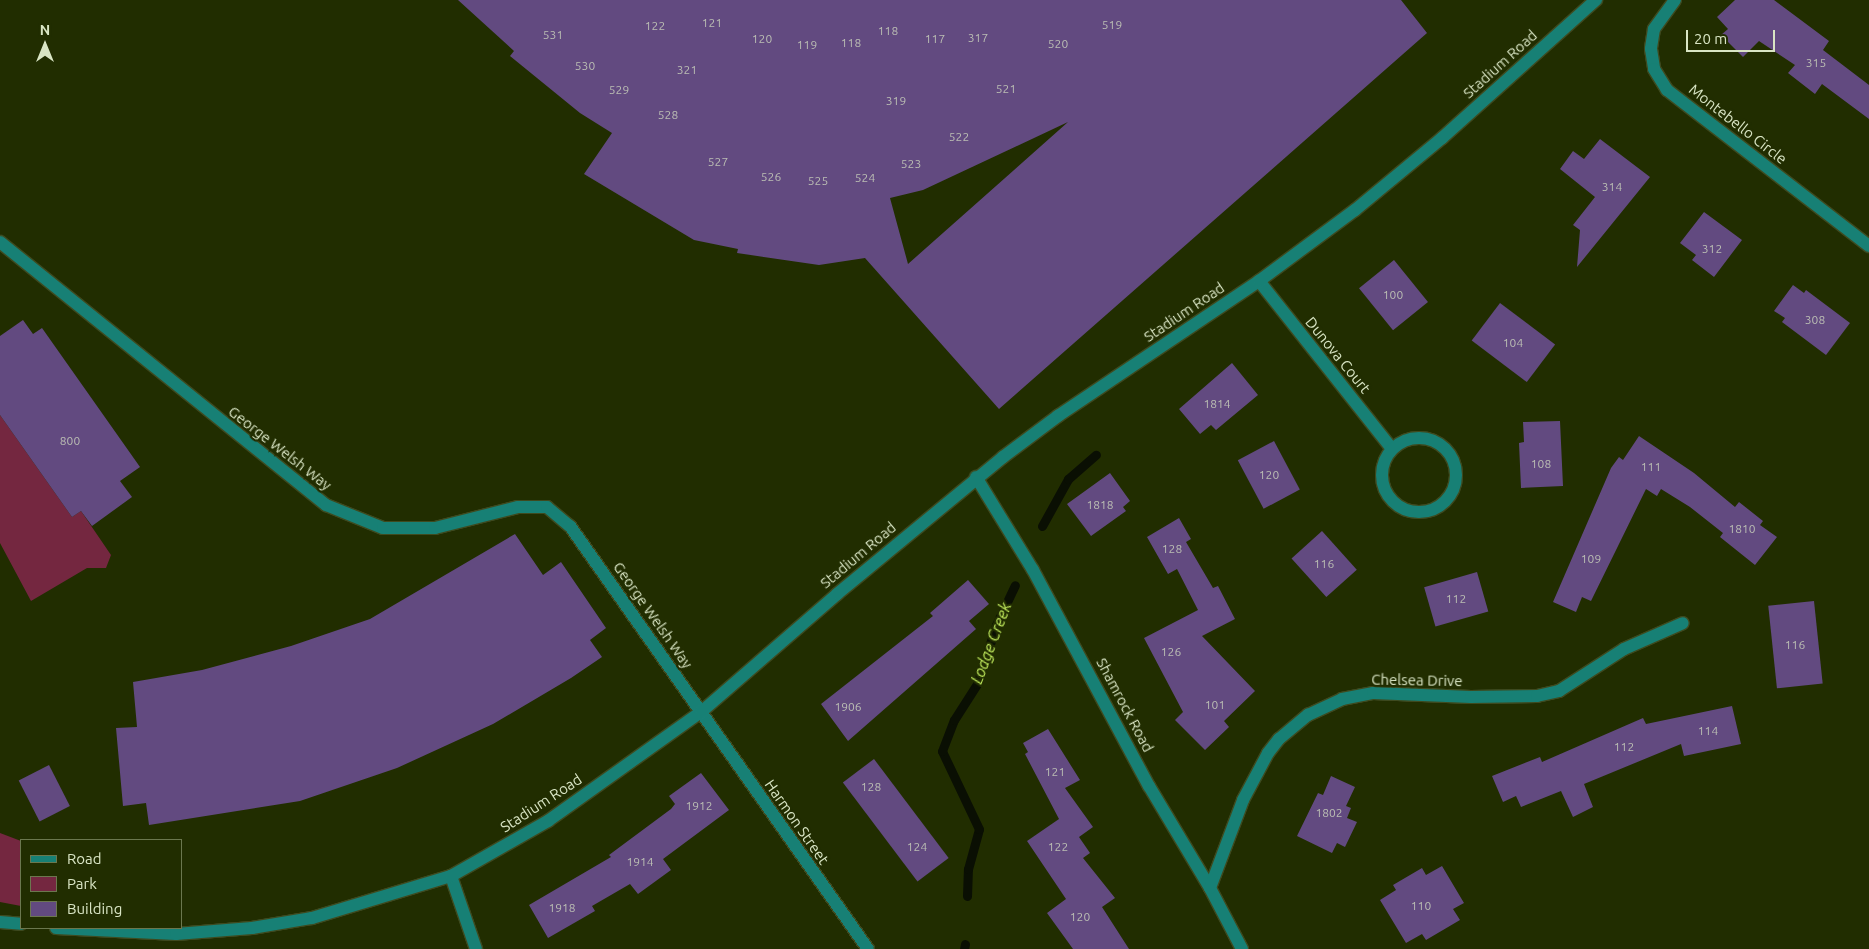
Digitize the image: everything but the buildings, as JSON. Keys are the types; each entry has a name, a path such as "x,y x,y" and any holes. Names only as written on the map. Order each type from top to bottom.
{"street":[{"name":"Stadium Road","path":"76,929 176,934 252,928 312,918 451,876 548,821 701,712 976,478 1058,416 1259,281 1355,210 1428,150 1596,0"},
{"name":"Montebello Circle","path":"1675,0 1654,29 1651,49 1654,69 1667,90 1869,246"},
{"name":"George Welsh Way","path":"0,242 326,505 383,528 435,528 518,507 547,507 570,526 701,712"},
{"name":"Dunova Court","path":"1259,281 1392,448"},
{"path":"1419,437 1433,440 1446,448 1454,460 1457,475 1454,489 1446,502 1434,509 1419,512 1404,509 1392,502 1384,489 1381,475 1384,461 1392,448 1404,440 1419,437"},
{"name":"Shamrock Road","path":"976,478 1033,570 1149,786 1210,888 1242,949"},
{"name":"Chelsea Drive","path":"1210,888 1242,800 1268,754 1280,739 1308,715 1342,699 1373,693 1470,698 1544,694 1559,691 1589,674 1624,649 1683,623"},
{"name":"Harmon Street","path":"701,712 868,949"},
{"path":"451,876 476,949"},
{"path":"0,922 20,924"}],"green space":[{"path":"0,415 72,517 81,511 111,555 106,568 87,568 31,601 0,543"},
{"path":"0,833 20,841 20,906 0,902"}],"waterway":[{"name":"Lodge Creek","path":"1042,526 1068,479 1096,455"},
{"name":"Lodge Creek","path":"967,896 968,869 979,829 942,751 954,720 977,684 996,625 1015,585"},
{"name":"Lodge Creek","path":"964,949 965,944"}]}
